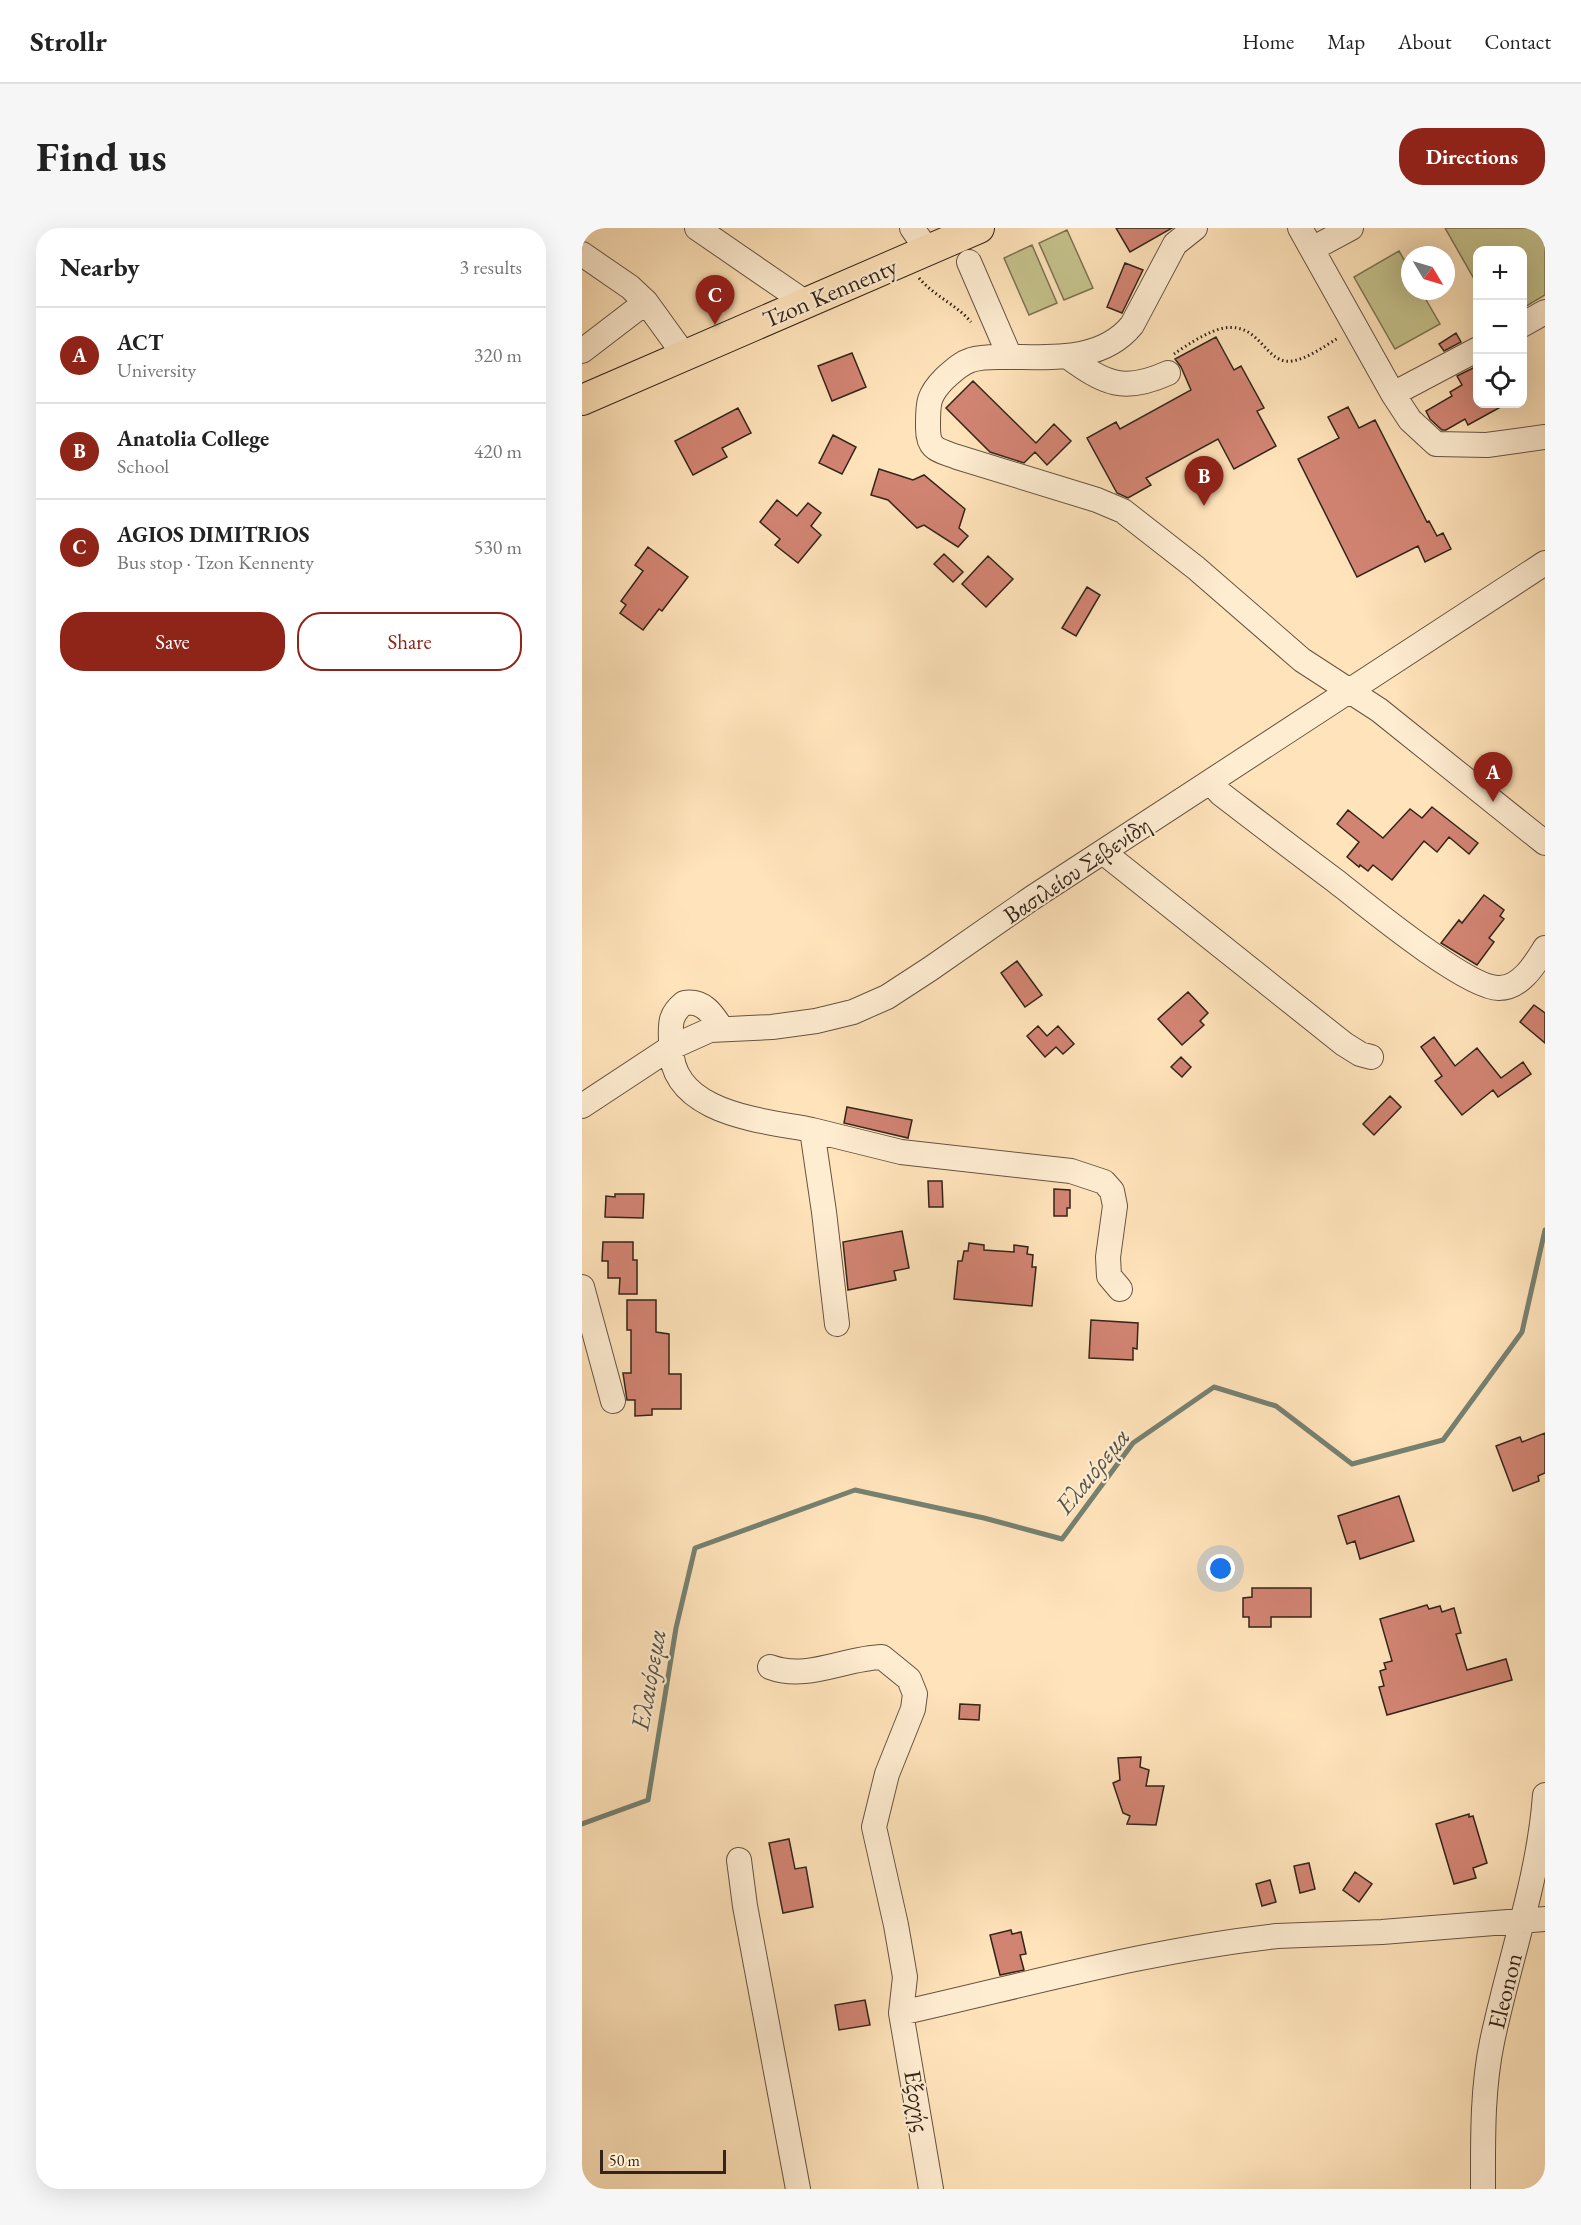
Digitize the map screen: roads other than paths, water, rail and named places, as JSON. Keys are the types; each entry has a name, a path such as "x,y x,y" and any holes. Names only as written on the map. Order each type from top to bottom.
{"main road":[{"name":"Tzon Kennenty","path":"582,400 806,303 917,246 979,228"}],"street":[{"path":"697,228 806,303"},
{"path":"1195,228 1175,244 1142,309 1128,330 1117,339 1101,348 1067,356 983,358 969,361 954,370 936,387 928,404 928,438 933,447 1118,508 1201,571 1302,660 1379,710 1545,843"},
{"path":"1300,228 1393,394 1410,420 1436,444 1486,445 1545,437"},
{"path":"1312,249 1351,228"},
{"path":"582,254 630,287 646,302 685,356"},
{"path":"969,262 1010,357"},
{"path":"582,351 646,302"},
{"path":"1527,322 1545,312"},
{"path":"1393,394 1473,352"},
{"path":"1067,356 1108,382 1128,385 1148,382 1165,374"},
{"name":"Βασιλείου Σεβενίδη","path":"582,1106 670,1048 699,1035 722,1029 796,1025 832,1018 874,1004 906,986 1103,852 1545,563"},
{"path":"1210,782 1221,794 1424,949 1487,987 1501,988 1513,985 1527,974 1545,948"},
{"path":"1103,852 1344,1044 1360,1054 1371,1057"},
{"path":"722,1029 715,1017 704,1006 699,1003 684,1003 675,1010 672,1016 670,1048 682,1084 702,1100 729,1114 812,1130 901,1152 1071,1171 1104,1182 1112,1191 1115,1206 1108,1257 1109,1276 1120,1289"},
{"path":"812,1130 837,1324"},
{"path":"582,1287 613,1401"},
{"name":"Εξοχής","path":"770,1667 783,1672 819,1670 853,1660 882,1656 909,1679 915,1694 912,1709 887,1774 874,1827 896,1924 905,1977 901,2013 931,2189"},
{"name":"Eleonon","path":"1483,2189 1484,2115 1489,2061 1533,1920 1545,1795"},
{"path":"739,1860 745,1906 798,2189"},
{"path":"901,2013 1120,1961 1241,1940 1533,1920"}],"waterway":[{"name":"Ελαιόρεμα","path":"582,1824 648,1800 676,1628 695,1548 855,1490 984,1518 1062,1539 1133,1443 1214,1387 1276,1406 1352,1464 1443,1440 1522,1332 1545,1230"}],"place":[{"name":"AGIOS DIMITRIOS","path":"715,325"},
{"name":"Anatolia College","path":"1204,506"},
{"name":"ACT","path":"1493,802"}]}
